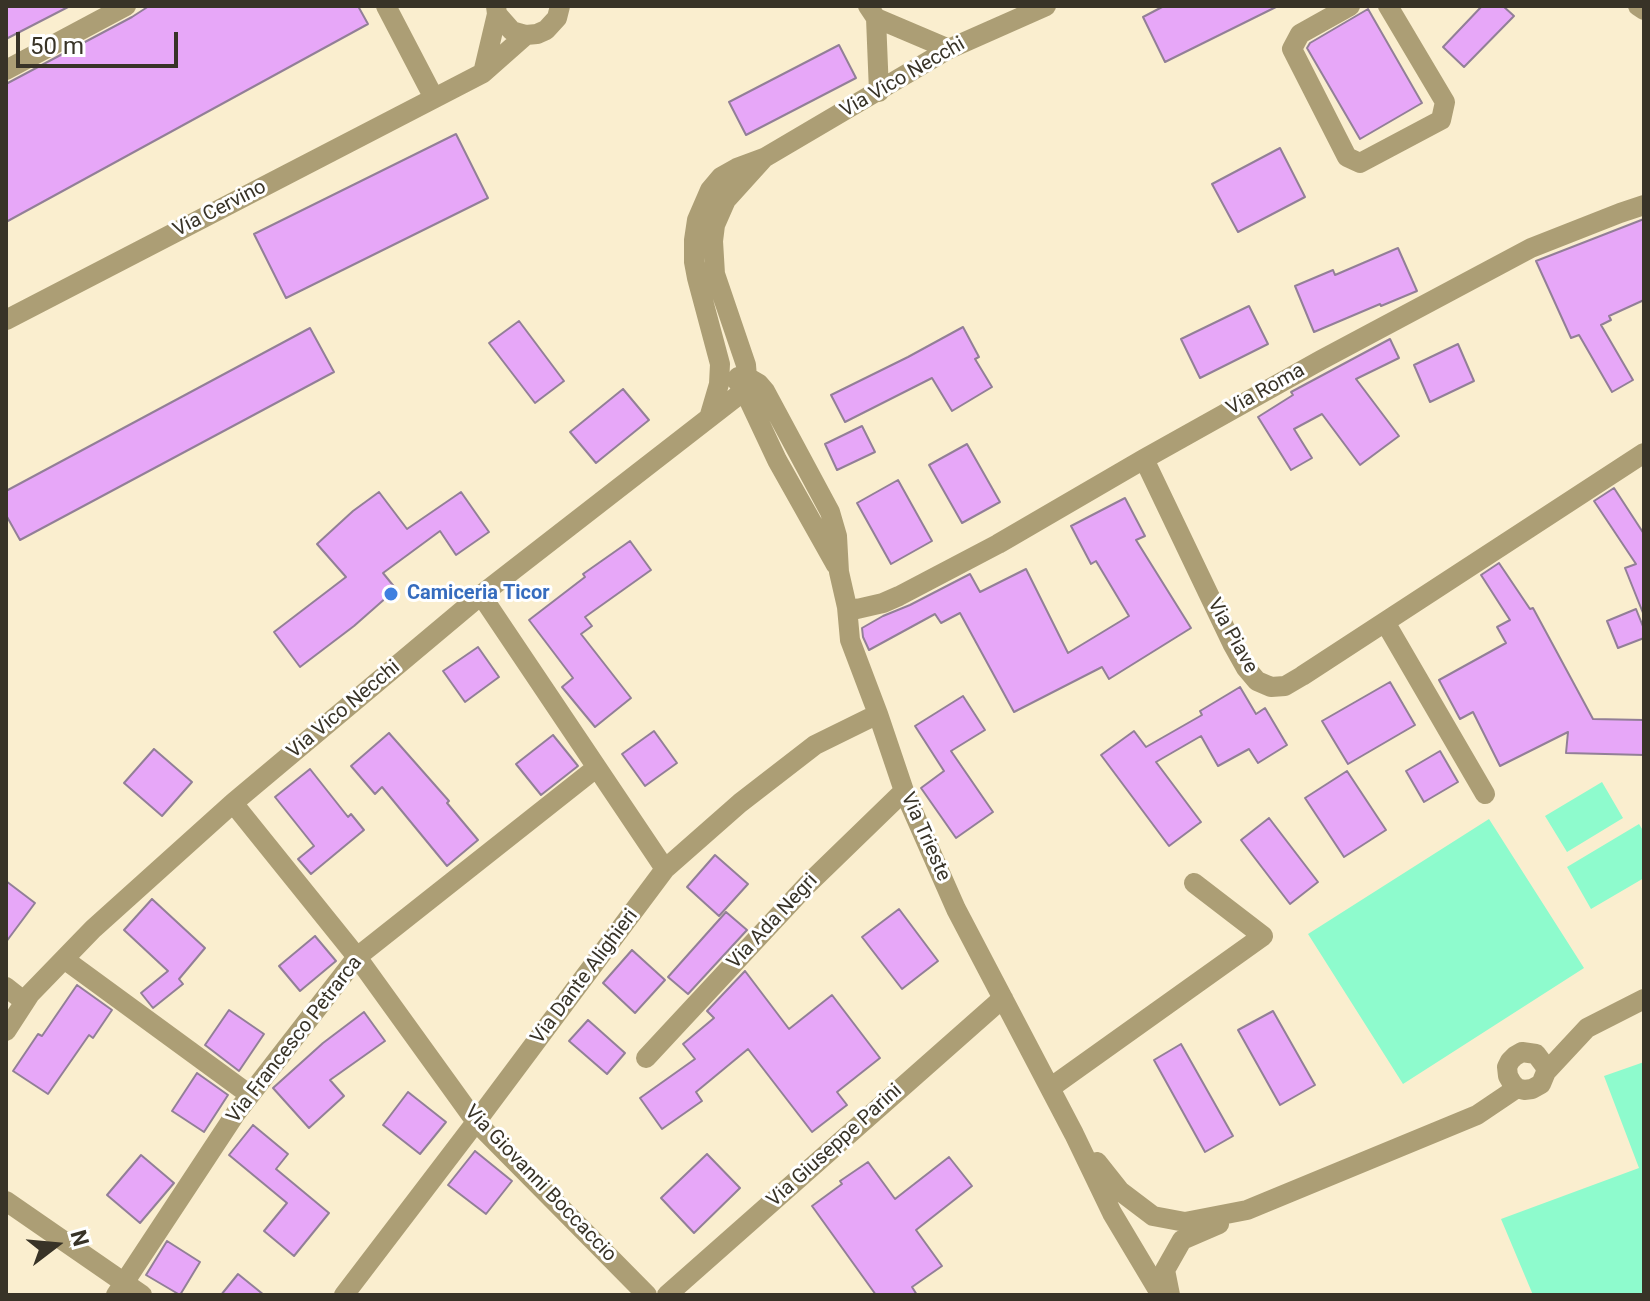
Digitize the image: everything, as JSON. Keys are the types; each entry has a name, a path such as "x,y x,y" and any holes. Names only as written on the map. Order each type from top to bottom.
{"street":[{"path":"6,70 126,6"},
{"path":"386,6 434,98"},
{"name":"Via Cervino","path":"6,320 483,73 526,35 546,30 557,18 560,6"},
{"name":"Via Vico Necchi","path":"711,409 719,384 720,364 694,262 697,220 710,190 721,177 764,158 949,49 1046,6"},
{"path":"1350,6 1300,34 1292,49 1347,157 1360,163 1441,120 1445,102 1388,6"},
{"path":"1400,25 1411,6"},
{"path":"1638,6 1644,10"},
{"path":"496,10 512,31 526,35"},
{"path":"483,73 496,10"},
{"path":"872,12 949,49"},
{"path":"872,12 879,92"},
{"name":"Via Vico Necchi","path":"6,1031 30,994 93,929 233,803 481,595 711,409 736,397 746,365 715,274 713,241 715,225 726,200 764,158"},
{"name":"Via Roma","path":"843,589 857,609 899,596 998,544 1321,360 1531,248 1644,205"},
{"name":"Via Vico Necchi","path":"705,306 721,328 743,382"},
{"name":"Via Trieste","path":"743,382 759,384 765,391 830,512 837,536 850,640 904,791 956,909 1074,1134"},
{"path":"1485,794 1385,622 1644,453"},
{"name":"Via Piave","path":"1144,459 1232,643 1257,681 1271,687 1285,686 1385,622"},
{"path":"481,595 665,869"},
{"name":"Via Dante Alighieri","path":"344,1295 665,869 740,803 815,745 878,714"},
{"name":"Via Francesco Petrarca","path":"120,1289 236,1113 357,957 596,768"},
{"name":"Via Ada Negri","path":"646,1058 807,885 904,791"},
{"name":"Via Giovanni Boccaccio","path":"233,803 357,957 476,1122 647,1295"},
{"path":"1050,1088 1263,936 1194,883"},
{"path":"64,959 250,1095"},
{"path":"6,987 25,1002"},
{"name":"Via Giuseppe Parini","path":"667,1295 1003,998"},
{"path":"1541,1063 1587,1028 1644,999"},
{"path":"1529,1052 1541,1063 1541,1084 1524,1090 1512,1081 1507,1067 1515,1056 1529,1052"},
{"path":"1170,1295 1165,1270 1182,1240 1477,1115 1512,1081"},
{"path":"1074,1134 1120,1191 1153,1216 1185,1222 1247,1210"},
{"path":"1074,1134 1112,1213 1161,1295"},
{"path":"6,1201 120,1289 142,1295"}],"green space":[{"path":"1602,782 1623,818 1567,852 1545,816"},
{"path":"1489,819 1584,968 1403,1084 1308,934"},
{"path":"1639,824 1644,832 1644,878 1591,909 1567,867"},
{"path":"1644,1062 1644,1295 1533,1295 1501,1219 1639,1168 1604,1076"}],"building":[{"path":"6,6 70,6 6,39"},
{"path":"149,6 358,6 368,24 6,222 6,84"},
{"path":"1164,6 1278,6 1165,62 1143,17"},
{"path":"1482,6 1503,6 1514,16 1464,67 1443,47"},
{"path":"1368,9 1422,103 1360,139 1307,48 1310,43"},
{"path":"839,45 856,78 746,135 729,102"},
{"path":"456,134 488,198 286,298 254,234"},
{"path":"1280,148 1305,197 1238,232 1212,184"},
{"path":"1644,219 1644,300 1609,316 1611,320 1601,325 1633,380 1612,392 1579,335 1571,338 1536,261"},
{"path":"1398,248 1417,291 1314,332 1295,286 1333,270 1335,275"},
{"path":"1249,306 1268,344 1200,378 1181,339"},
{"path":"519,321 564,381 535,403 489,343"},
{"path":"963,327 979,357 975,359 992,387 952,411 932,378 845,422 831,395"},
{"path":"310,328 334,372 20,540 6,515 6,491"},
{"path":"1390,339 1399,358 1356,379 1399,436 1360,465 1322,414 1294,429 1312,458 1291,470 1258,417 1293,395 1291,392"},
{"path":"1458,344 1474,381 1430,402 1414,365"},
{"path":"623,389 649,420 596,463 570,432"},
{"path":"862,426 875,452 837,470 825,444"},
{"path":"967,444 1000,502 962,523 929,465"},
{"path":"898,480 932,541 891,564 857,503"},
{"path":"1614,488 1644,534 1643,613 1625,568 1636,564 1594,501"},
{"path":"379,492 407,529 461,492 489,532 456,555 440,531 383,573 396,589 300,667 274,632 346,577 317,544"},
{"path":"1125,498 1145,536 1136,540 1191,628 1109,679 1102,667 1014,712 960,613 941,623 935,614 869,650 862,628 883,616 970,574 980,592 1026,569 1068,653 1129,616 1096,561 1091,564 1071,526"},
{"path":"630,541 651,570 585,617 592,626 581,634 631,698 595,727 562,687 573,678 529,620 585,577 583,574"},
{"path":"1499,563 1530,609 1533,608 1593,719 1644,720 1644,755 1566,753 1568,732 1500,766 1473,712 1460,719 1439,680 1506,643 1497,627 1510,620 1481,575"},
{"path":"1636,609 1644,638 1618,648 1607,621"},
{"path":"478,647 499,677 465,702 443,671"},
{"path":"1390,682 1415,725 1348,764 1322,721"},
{"path":"1240,687 1256,714 1265,708 1287,745 1258,763 1249,749 1218,766 1201,736 1156,762 1201,822 1169,846 1101,755 1134,731 1146,747 1202,715 1200,711"},
{"path":"963,696 985,730 951,751 993,812 956,838 921,788 944,771 915,726"},
{"path":"654,731 677,763 645,786 622,754"},
{"path":"389,733 449,801 447,803 478,840 447,866 382,787 375,794 351,766"},
{"path":"553,735 578,766 541,795 516,764"},
{"path":"154,749 192,782 162,816 124,783"},
{"path":"1440,751 1458,782 1424,802 1406,771"},
{"path":"310,769 348,817 351,814 364,830 311,874 298,859 314,846 275,797"},
{"path":"1347,771 1386,830 1344,857 1305,798"},
{"path":"1269,818 1318,882 1290,904 1241,840"},
{"path":"715,855 748,884 719,916 687,887"},
{"path":"6,881 35,903 6,942"},
{"path":"152,899 205,948 179,979 183,984 153,1008 141,993 168,971 124,930"},
{"path":"899,909 938,961 902,989 862,937"},
{"path":"726,912 747,930 688,994 668,977"},
{"path":"315,936 336,961 300,991 279,966"},
{"path":"632,950 665,980 635,1013 603,983"},
{"path":"745,971 789,1029 832,995 880,1058 837,1092 847,1105 812,1132 748,1049 696,1092 702,1101 662,1129 640,1098 695,1059 683,1044 714,1018 707,1011"},
{"path":"77,985 112,1010 93,1038 89,1035 48,1094 13,1071"},
{"path":"229,1010 264,1034 239,1071 205,1045"},
{"path":"1273,1011 1315,1085 1280,1105 1238,1030"},
{"path":"364,1012 385,1041 330,1080 344,1096 309,1128 273,1088 323,1043"},
{"path":"588,1020 625,1053 607,1074 569,1041"},
{"path":"1181,1044 1233,1136 1205,1152 1154,1060"},
{"path":"197,1073 228,1095 204,1132 172,1111"},
{"path":"408,1092 446,1122 420,1154 383,1125"},
{"path":"253,1125 288,1154 276,1169 329,1213 294,1256 264,1231 287,1203 229,1155"},
{"path":"475,1151 512,1181 486,1214 448,1185"},
{"path":"707,1154 740,1188 694,1233 661,1198"},
{"path":"141,1155 174,1183 140,1223 107,1195"},
{"path":"949,1157 972,1186 916,1230 942,1266 912,1287 917,1295 876,1295 812,1206 868,1162 895,1199"},
{"path":"167,1241 200,1262 180,1295 146,1275"},
{"path":"238,1274 264,1295 221,1295"}],"place":[{"name":"Camiceria Ticor","path":"391,594"}]}
